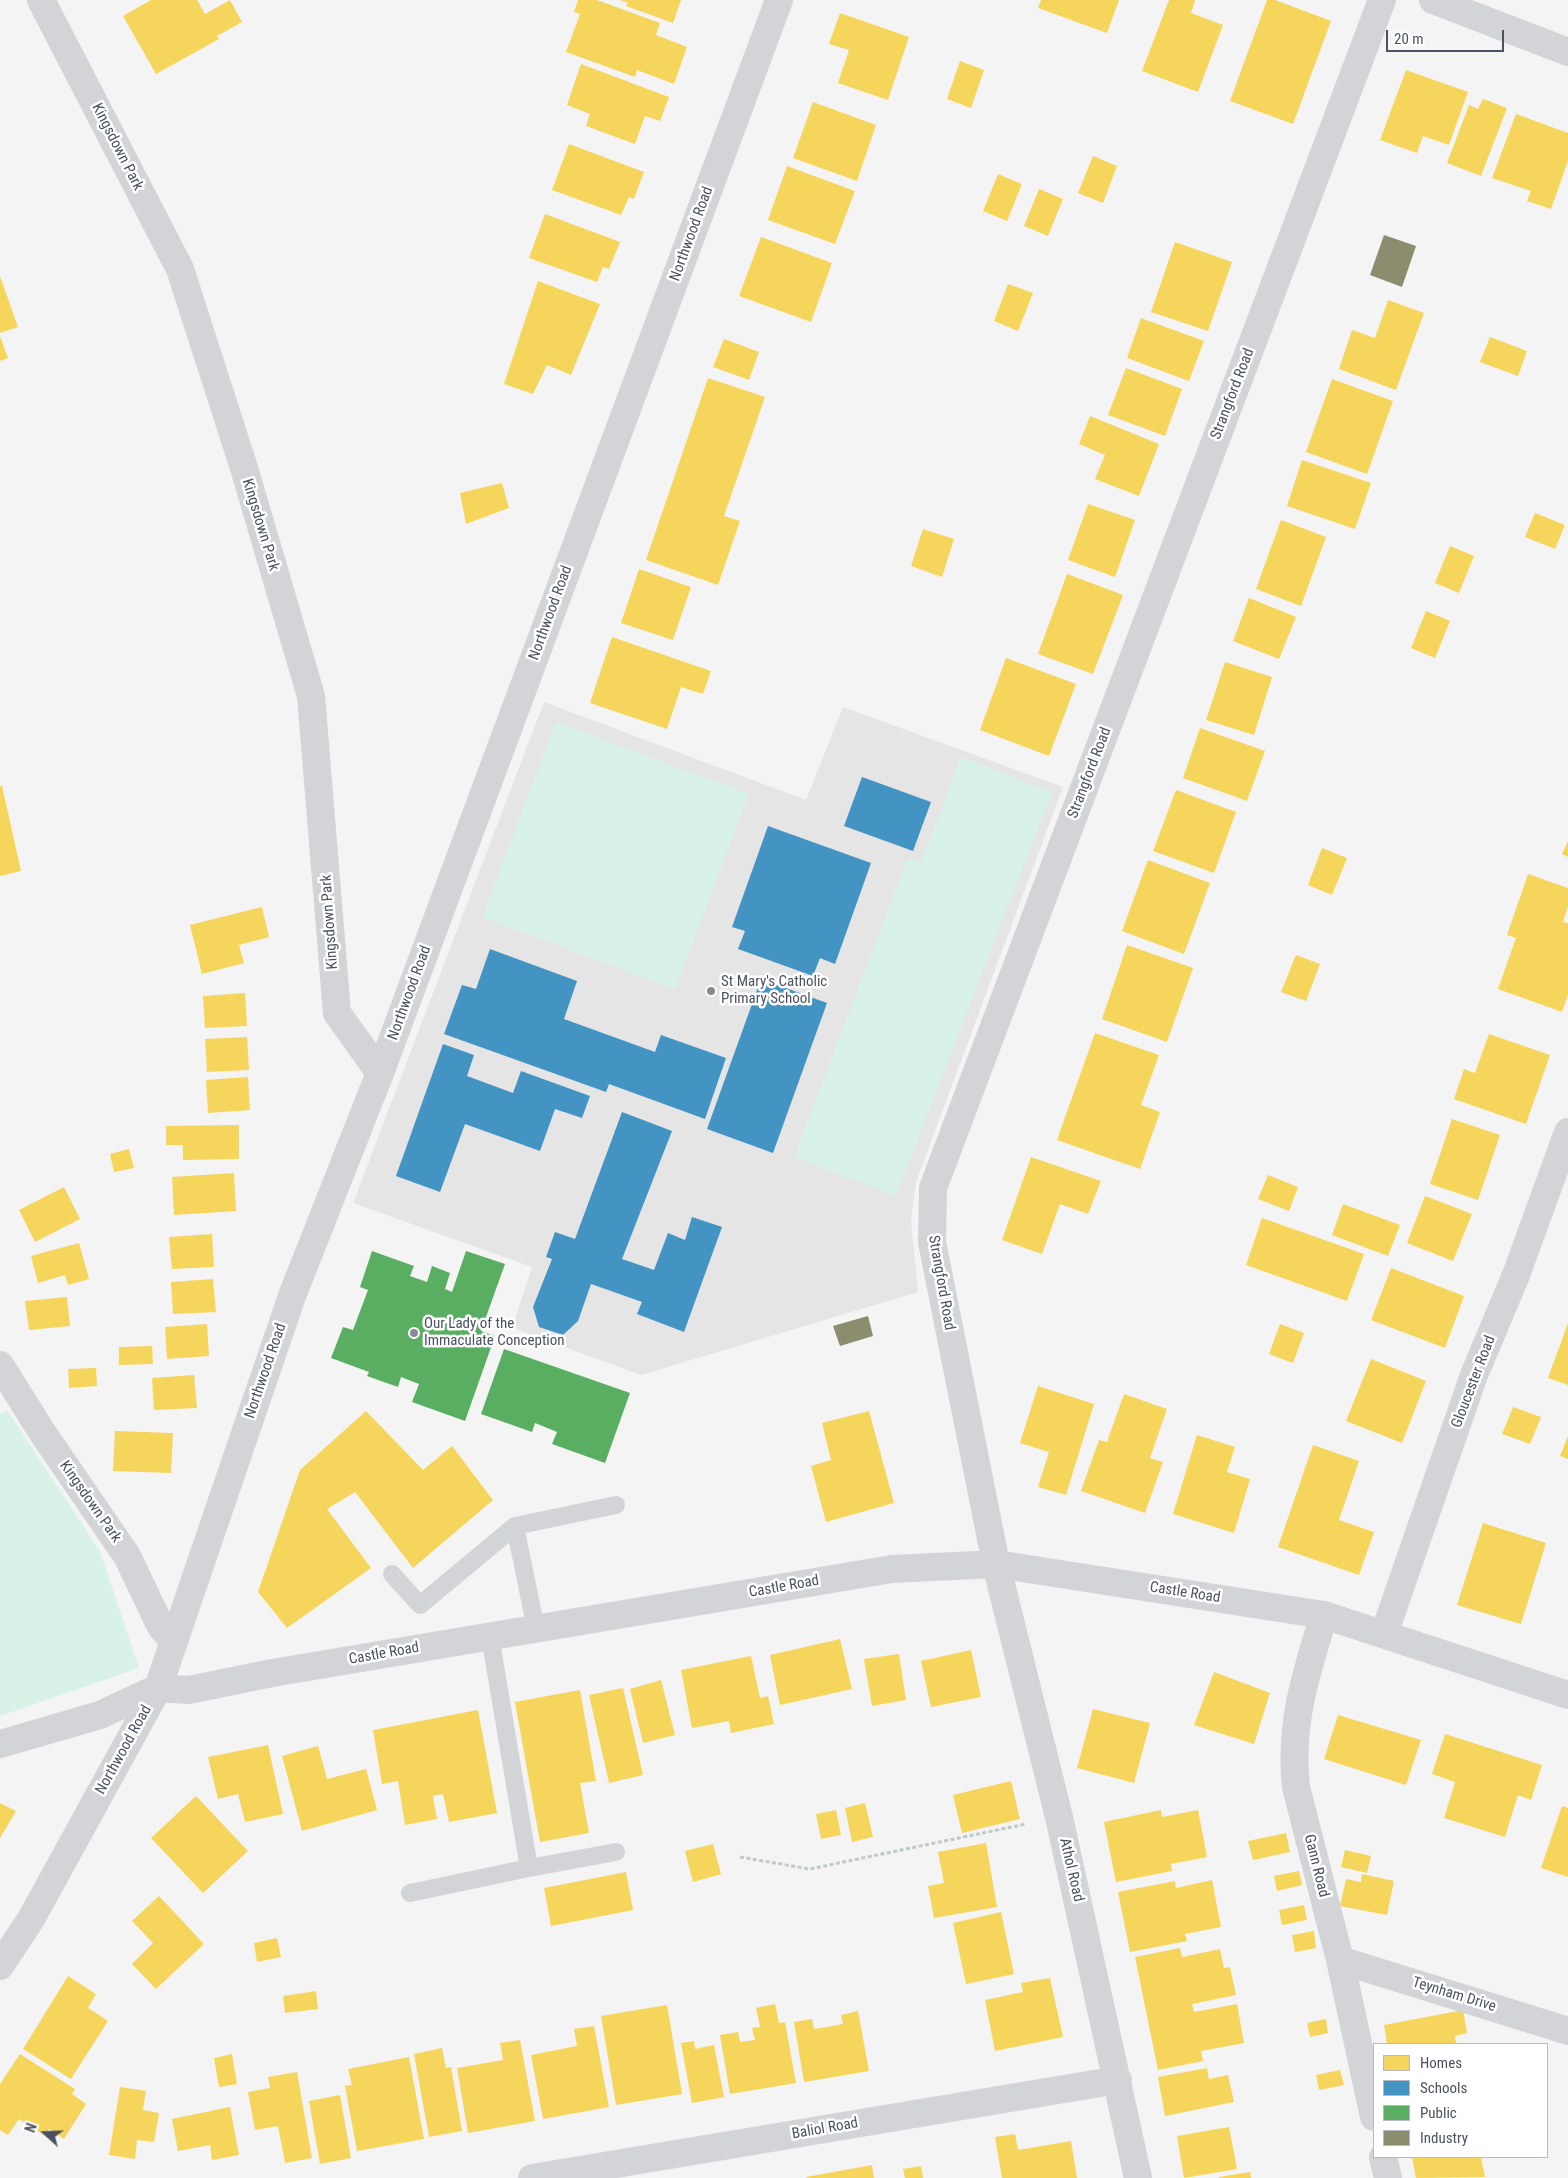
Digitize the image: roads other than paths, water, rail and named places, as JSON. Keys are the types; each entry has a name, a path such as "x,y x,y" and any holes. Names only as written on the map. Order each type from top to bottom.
{"street":[{"name":"Kingsdown Park","path":"41,0 180,269 244,468 311,696 337,1013 380,1073"},
{"name":"Northwood Road","path":"0,1966 31,1919 158,1688 292,1296 380,1073 779,0"},
{"name":"Strangford Road","path":"996,1564 932,1242 933,1188 1382,0"},
{"path":"1433,0 1568,52"},
{"name":"Gloucester Road","path":"1384,1634 1474,1375 1516,1275 1568,1132"},
{"name":"Kingsdown Park","path":"0,1365 42,1432 127,1556 161,1627 174,1641"},
{"name":"Castle Road","path":"0,1744 100,1715 158,1688 189,1690 490,1636 892,1569 996,1564 1324,1615 1568,1695"},
{"name":"Athol Road","path":"996,1564 1059,1817 1138,2178"},
{"name":"Gann Road","path":"1324,1615 1299,1703 1293,1759 1296,1787 1340,1960 1373,2112"},
{"name":"Teynham Drive","path":"1340,1960 1568,2031"},
{"name":"Baliol Road","path":"532,2178 1118,2080"},
{"path":"1383,2158 1388,2178"}],"lane":[{"path":"392,1574 420,1605 515,1526 616,1505"},
{"path":"515,1526 536,1629"},
{"path":"490,1636 529,1868"},
{"path":"410,1893 616,1852"}],"place":[{"name":"St Mary's Catholic Primary School","path":"711,991"},
{"name":"Our Lady of the Immaculate Conception","path":"414,1333"}]}
